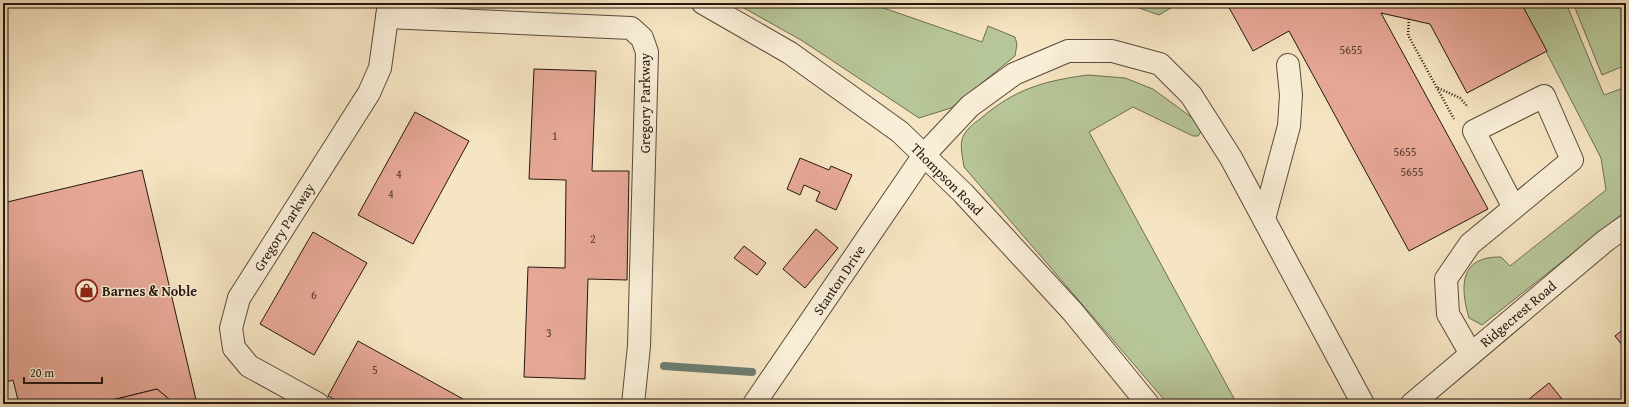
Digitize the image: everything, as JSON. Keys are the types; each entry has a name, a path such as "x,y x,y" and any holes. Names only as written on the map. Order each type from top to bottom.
{"street":[{"name":"Thompson Road","path":"703,3 790,52 900,132 963,193 1072,311 1148,404"},
{"name":"Gregory Parkway","path":"318,404 249,366 234,348 231,328 239,298 369,93 380,68 388,10 630,28 642,38 647,52 647,68 639,346 633,404"},
{"name":"Stanton Drive","path":"754,404 924,155 970,106 1014,74 1068,51 1112,51 1160,64 1191,95 1231,158 1363,404"},
{"path":"1264,219 1289,126 1291,95 1288,65"},
{"path":"1471,354 1448,314 1446,279 1470,244 1514,208 1572,160 1544,96 1474,131 1514,208"},
{"name":"Ridgecrest Road","path":"1412,404 1604,241 1626,226"}],"path":[{"path":"1437,88 1460,98 1484,126"}],"green space":[{"path":"735,3 869,3 982,42 988,26 1015,37 1017,44 1015,56 951,108 919,118 801,40"},
{"path":"1125,3 1179,3 1159,15"},
{"path":"1521,3 1566,3 1604,95 1626,87 1626,211 1482,325 1469,318 1466,306 1464,285 1470,268 1477,262 1487,258 1501,257 1510,266 1606,190 1601,158"},
{"path":"1573,3 1619,3 1626,19 1626,65 1602,75"},
{"path":"1088,75 1125,78 1153,89 1198,122 1202,130 1198,136 1193,136 1133,107 1089,132 1237,404 1168,404 964,167 961,146 963,137 972,125 1005,100 1018,93 1043,84"}],"building":[{"path":"1521,3 1547,51 1467,93 1430,24 1381,13 1488,209 1409,251 1289,31 1253,51 1227,4"},
{"path":"534,69 596,71 592,171 629,171 627,280 588,279 585,379 524,377 528,267 565,268 566,180 529,179"},
{"path":"415,112 469,141 413,244 358,215"},
{"path":"800,158 829,170 831,166 852,175 836,210 816,201 820,192 804,185 800,195 787,189"},
{"name":"Barnes & Noble","path":"142,170 197,404 175,404 157,389 96,404 19,404 13,380 3,383 3,203"},
{"path":"816,229 838,248 805,288 783,269"},
{"path":"313,232 367,263 314,355 260,324"},
{"path":"744,246 766,263 757,275 734,258"},
{"path":"1626,327 1626,350 1615,336"},
{"path":"358,341 463,399 460,404 343,404 328,396"},
{"path":"1549,383 1566,404 1523,404"},
{"path":"157,389 175,404 96,404"}],"waterway":[{"path":"664,366 752,372"}],"place":[{"name":"Barnes & Noble","path":"87,291"}]}
